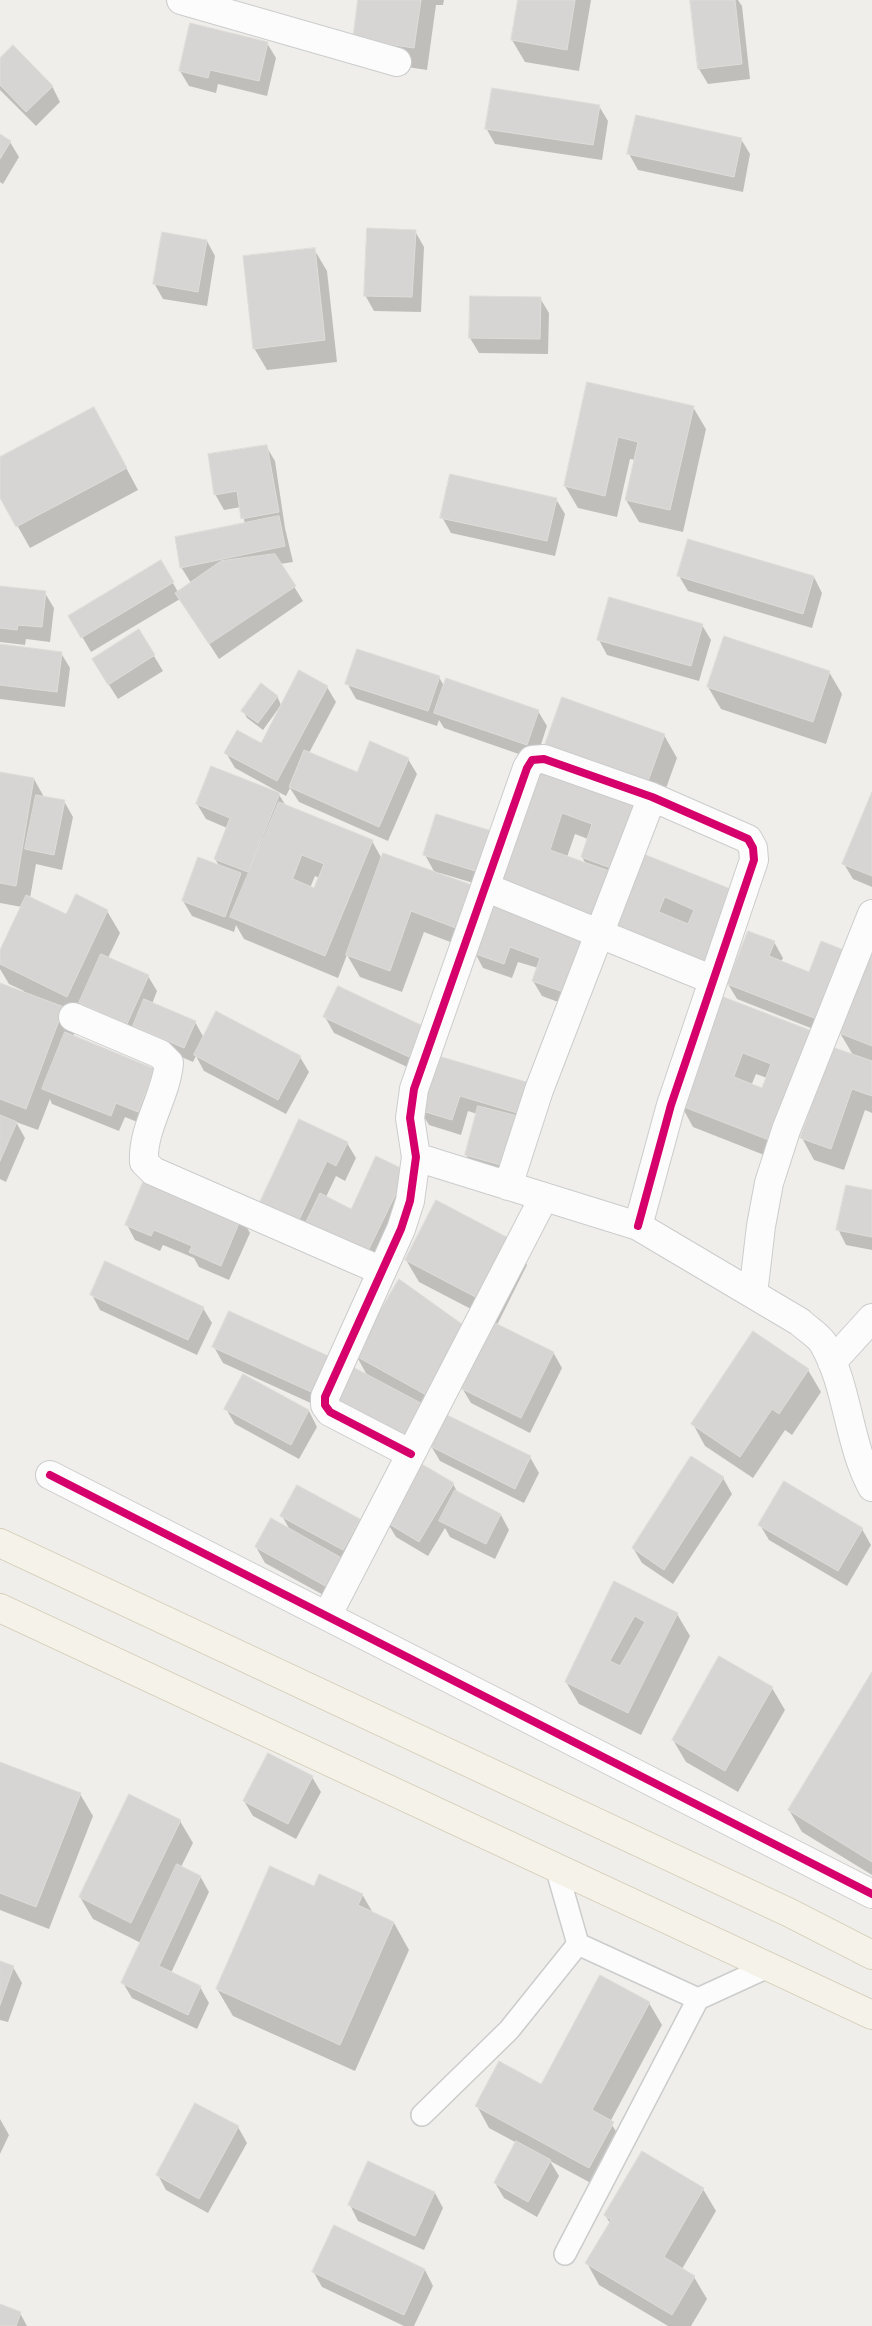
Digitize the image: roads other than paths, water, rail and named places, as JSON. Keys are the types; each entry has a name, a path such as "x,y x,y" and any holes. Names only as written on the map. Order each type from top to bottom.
{"main road":[{"path":"0,1543 790,1913 872,1955"},
{"path":"0,1608 872,2015"}],"street":[{"path":"181,0 397,62"},
{"path":"411,1454 330,1412 325,1405 325,1397 401,1229 410,1201 416,1157 410,1118 414,1089 527,768 532,760 544,759 652,797 748,839 754,848 754,860 664,1130 638,1226"},
{"path":"508,1186 539,1090 652,797"},
{"path":"485,887 713,980"},
{"path":"753,1294 761,1226 769,1183 786,1130 872,914"},
{"path":"73,1017 160,1054 169,1063 168,1078 143,1148 144,1162 153,1171 382,1271"},
{"path":"416,1157 638,1226 800,1322 822,1342 832,1362 862,1468 872,1487"},
{"path":"327,1616 544,1196"},
{"path":"832,1362 872,1318"},
{"path":"50,1475 872,1894"}],"lane":[{"path":"556,1867 578,1944 698,1999"},
{"path":"422,2115 509,2030 578,1944"},
{"path":"565,2254 698,1999 770,1966"}]}
